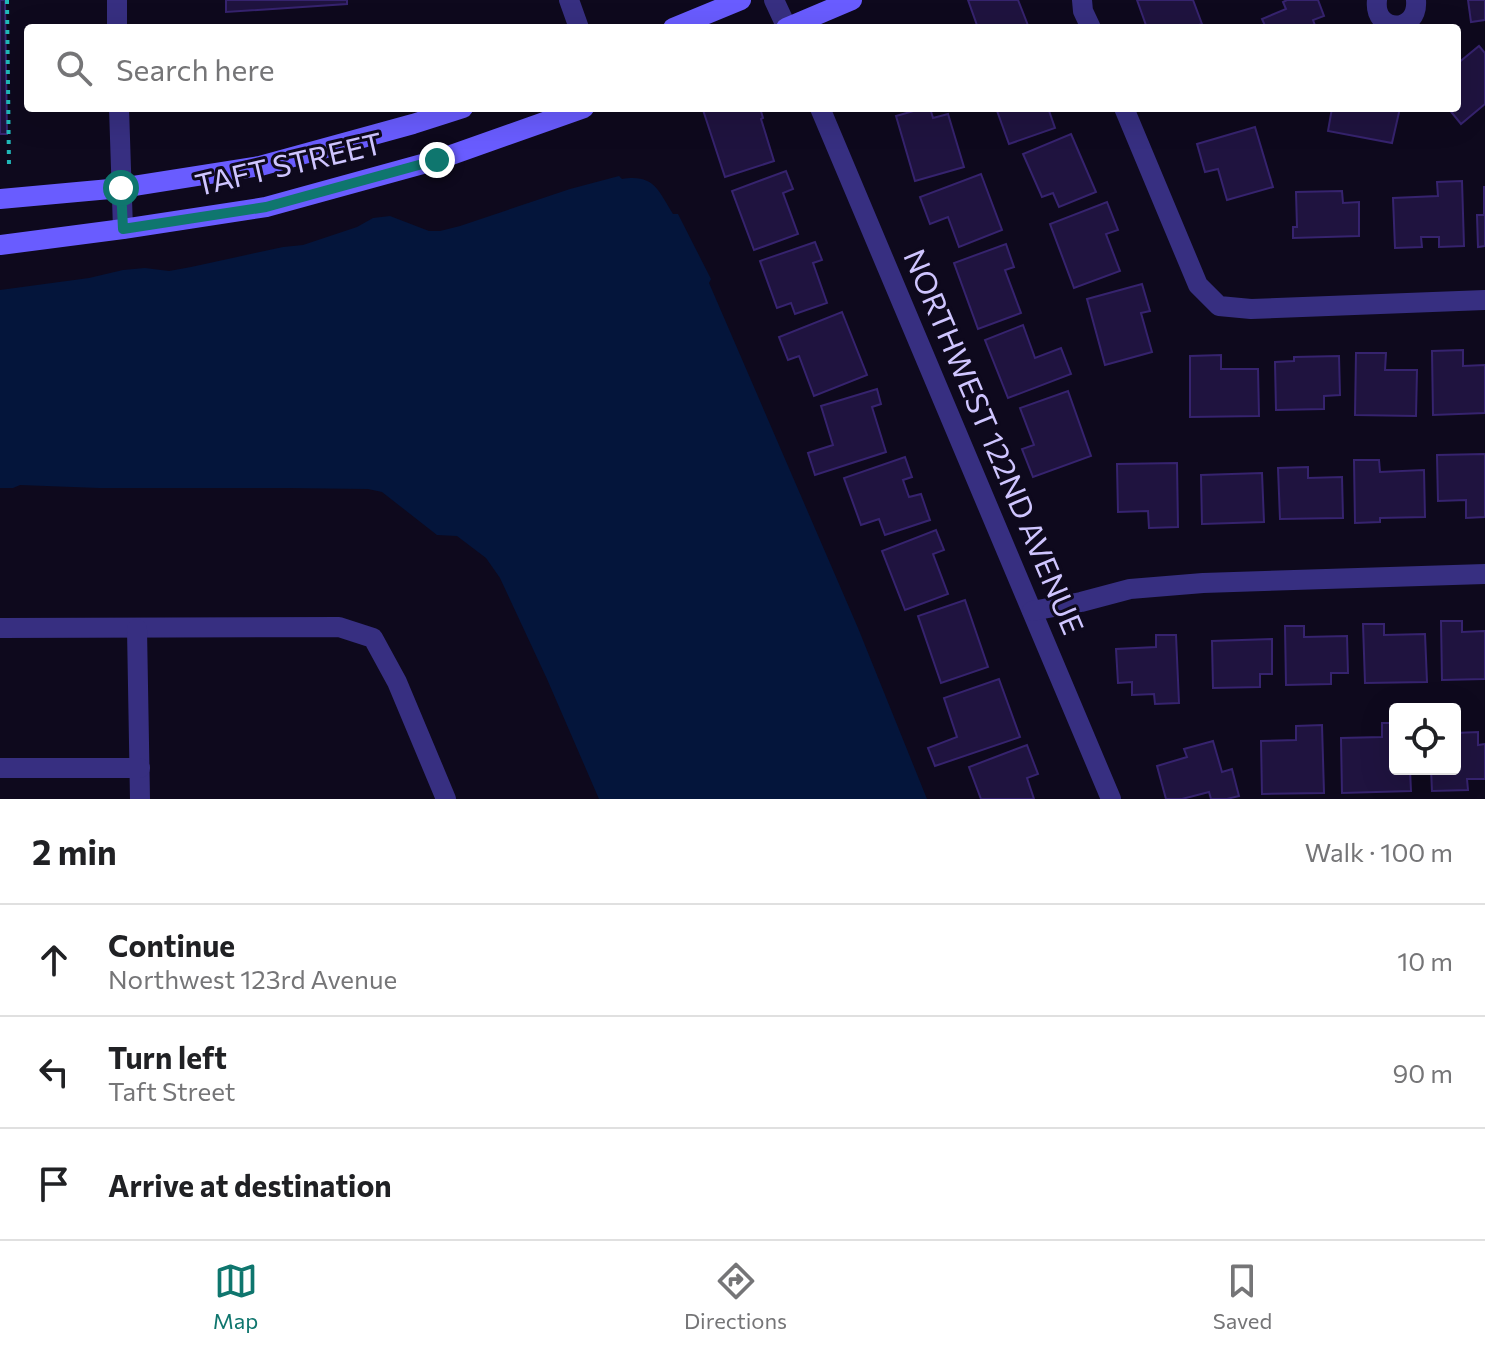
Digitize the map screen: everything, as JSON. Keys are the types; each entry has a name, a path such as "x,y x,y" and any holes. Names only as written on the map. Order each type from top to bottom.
{"street":[{"path":"117,0 117,24"},
{"path":"569,0 578,24"},
{"path":"683,24 741,0"},
{"path":"774,0 785,24"},
{"path":"796,24 852,0"},
{"path":"1082,0 1089,24"},
{"path":"1377,0 1379,16 1387,24"},
{"path":"1403,24 1412,19 1417,9 1416,0"},
{"path":"119,112 123,229"},
{"name":"TAFT STREET","path":"0,199 121,188 260,166 450,112"},
{"name":"TAFT STREET","path":"0,245 266,207 437,160 573,112"},
{"name":"NORTHWEST 122ND AVENUE","path":"822,112 1111,799"},
{"path":"1126,112 1198,285 1219,306 1251,309 1485,300"},
{"path":"1032,611 1130,589 1203,583 1485,574"},
{"path":"0,628 339,627 373,638 397,682 446,799"},
{"path":"137,629 140,799"},
{"path":"0,768 140,768"}],"path":[{"path":"7,0 9,168"}],"water":[{"path":"619,176 622,179 641,179 654,186 673,214 678,214 711,279 709,283 858,628 927,799 599,799 500,578 486,558 457,536 437,535 382,492 368,489 20,485 0,488 0,290 89,278 123,270 145,268 169,271 191,267 303,245 357,227 373,218 390,216 429,231 440,231"}],"building":[{"path":"0,0 5,0 7,134 0,134"},
{"path":"226,0 347,0 347,4 226,12"},
{"path":"968,0 1018,0 1027,24 977,24"},
{"path":"1137,0 1193,0 1202,24 1146,24"},
{"path":"1318,0 1324,16 1313,20 1314,24 1264,24 1262,19 1286,9 1283,2"},
{"path":"1468,0 1485,0 1485,20 1471,22"},
{"path":"1479,46 1485,53 1485,104 1461,124 1451,112 1461,112 1461,61"},
{"path":"704,112 761,112 774,161 725,177"},
{"path":"910,112 931,112 933,118 948,114 964,167 915,181 896,116"},
{"path":"997,112 1049,112 1055,128 1009,144"},
{"path":"1331,112 1399,112 1392,143 1328,131"},
{"path":"1255,127 1273,187 1227,200 1218,169 1205,172 1197,144"},
{"path":"1071,134 1096,192 1059,207 1053,193 1042,197 1023,154"},
{"path":"786,171 793,189 783,193 798,234 754,250 732,191"},
{"path":"981,174 1002,230 959,247 948,217 930,224 920,197"},
{"path":"1462,181 1464,246 1439,247 1439,237 1421,237 1422,247 1395,248 1393,198 1438,196 1437,182"},
{"path":"1484,187 1485,246 1478,247 1477,215 1484,215"},
{"path":"1342,191 1343,203 1359,202 1359,236 1293,238 1293,227 1297,227 1296,192"},
{"path":"1107,202 1118,230 1106,234 1120,271 1074,288 1050,224"},
{"path":"815,242 822,260 813,263 827,303 795,314 791,303 777,308 760,261"},
{"path":"1006,244 1014,267 1005,270 1021,313 978,329 954,263"},
{"path":"1142,284 1150,311 1141,313 1152,352 1105,365 1087,299"},
{"path":"842,312 867,375 814,396 799,356 788,360 779,337"},
{"path":"1023,325 1035,358 1061,348 1071,374 1008,398 985,340"},
{"path":"1463,350 1463,366 1485,365 1485,413 1433,415 1432,351"},
{"path":"1356,353 1386,353 1385,370 1417,370 1416,416 1355,415"},
{"path":"1221,355 1221,369 1258,369 1259,416 1190,417 1190,356"},
{"path":"1339,356 1340,395 1324,396 1324,409 1276,410 1275,362 1294,361 1294,357"},
{"path":"877,389 881,404 872,407 886,452 815,475 808,453 833,445 821,406"},
{"path":"1068,391 1091,456 1033,477 1022,449 1034,445 1020,408"},
{"path":"1485,454 1485,517 1466,518 1466,500 1438,501 1437,455"},
{"path":"905,457 912,477 903,480 909,497 921,494 930,520 885,535 879,519 861,525 844,478"},
{"path":"1354,460 1379,460 1380,472 1424,470 1425,517 1380,518 1380,522 1355,523"},
{"path":"1177,463 1178,527 1149,528 1148,511 1118,512 1117,464"},
{"path":"1308,467 1308,478 1342,477 1343,518 1280,519 1278,468"},
{"path":"1262,473 1264,522 1202,524 1201,475"},
{"path":"936,530 944,550 933,554 948,594 905,610 882,551"},
{"path":"965,600 988,667 941,683 918,616"},
{"path":"1441,621 1462,621 1462,632 1485,631 1485,679 1442,680"},
{"path":"1363,624 1384,624 1384,635 1425,634 1427,682 1365,683"},
{"path":"1285,626 1304,626 1304,637 1347,636 1348,673 1331,673 1331,684 1286,685"},
{"path":"1156,635 1176,635 1179,703 1155,704 1154,694 1132,695 1132,682 1118,683 1116,649 1156,647"},
{"path":"1272,639 1272,674 1260,674 1260,687 1213,688 1212,641"},
{"path":"999,679 1020,737 935,766 928,748 957,737 944,698"},
{"path":"1382,723 1389,723 1389,775 1410,775 1411,791 1342,793 1341,738 1382,737"},
{"path":"1322,725 1324,793 1262,794 1261,741 1296,740 1296,726"},
{"path":"1478,732 1478,745 1485,744 1485,779 1467,779 1468,790 1432,791 1431,775 1461,775 1461,733"},
{"path":"1213,741 1222,772 1232,769 1239,796 1211,799 1209,792 1182,799 1166,799 1157,766 1187,757 1184,749"},
{"path":"1027,745 1038,774 1027,778 1034,799 981,799 969,767"}],"route":[{"path":"121,188 123,229 266,207 437,160"}]}
